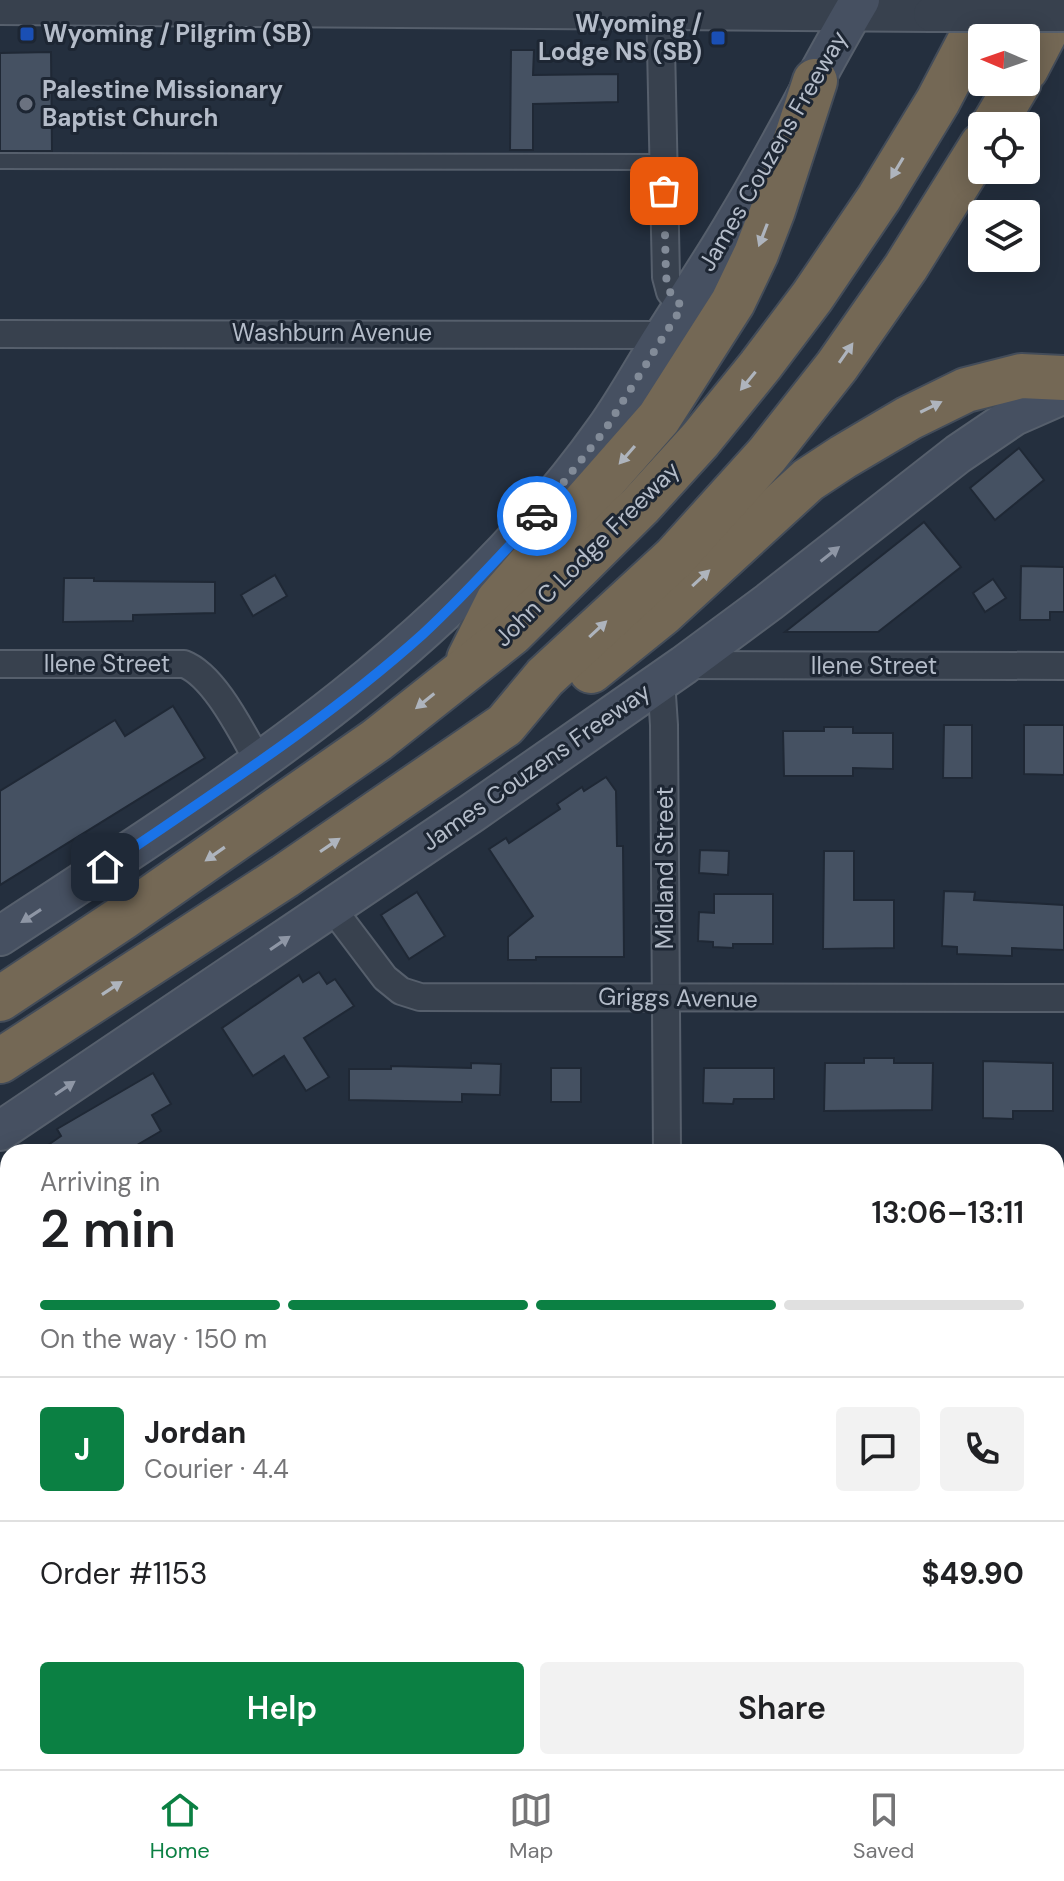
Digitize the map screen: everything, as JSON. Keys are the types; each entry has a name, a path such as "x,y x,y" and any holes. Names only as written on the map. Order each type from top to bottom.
{"highway":[{"name":"John C Lodge Freeway","path":"0,999 251,830 377,740 512,633 640,506 700,440 812,297 879,198 938,101 991,0"},
{"path":"1040,42 1062,0"},
{"path":"462,671 498,601 659,418 733,302 773,210 815,81"},
{"path":"505,725 545,677 674,558 767,455 837,366 906,267 968,167"},
{"path":"0,1061 285,876 505,725 556,700 663,613 808,480 843,457 909,418 966,390 1021,376 1064,378"}],"main road":[{"name":"James Couzens Freeway","path":"0,936 259,762 350,694 422,634 545,506 605,430 736,221 856,6"},
{"name":"James Couzens Freeway","path":"0,1131 332,908 672,673 958,454 1014,416 1064,394"}],"street":[{"path":"660,6 666,277 673,321"},
{"path":"0,7 856,6 931,14 1064,14"},
{"name":"Washburn Avenue","path":"0,334 673,321"},
{"name":"Ilene Street","path":"0,664 184,664 196,669 207,681 259,762"},
{"name":"Ilene Street","path":"672,673 1064,666"},
{"name":"Midland Street","path":"667,1144 664,725 672,673"},
{"name":"Griggs Avenue","path":"332,908 385,978 401,991 420,997 1064,998"}],"lane":[{"path":"0,161 663,162"}],"building":[{"path":"511,50 534,50 533,75 618,74 618,102 533,104 533,150 510,150"},
{"name":"Palestine Missionary Baptist Church","path":"51,52 52,151 0,151 0,53"},
{"path":"1019,448 1044,480 995,520 970,488"},
{"path":"924,522 961,567 878,632 785,632"},
{"path":"1021,566 1064,567 1064,612 1050,612 1050,620 1020,620"},
{"path":"275,575 287,596 253,616 241,595"},
{"path":"64,578 215,582 215,613 133,615 133,621 63,622"},
{"path":"993,579 1006,598 985,612 973,593"},
{"path":"173,706 205,758 0,885 0,791 115,720 125,736"},
{"path":"944,725 972,725 972,778 943,778"},
{"path":"1024,725 1064,725 1064,775 1024,774"},
{"path":"824,727 853,727 853,733 893,733 893,769 853,768 853,776 784,776 783,731 824,731"},
{"path":"606,777 616,791 617,846 623,846 624,957 508,960 508,937 533,916 489,849 506,838 509,843 560,809 557,804 582,787 584,791"},
{"path":"700,850 729,851 728,875 699,873"},
{"path":"824,851 854,851 854,900 894,900 894,948 823,949"},
{"path":"944,891 975,892 974,900 1064,905 1064,950 1012,948 1012,956 957,954 957,947 942,946"},
{"path":"417,892 445,936 409,959 381,915"},
{"path":"714,894 773,894 773,944 733,944 733,948 713,947 713,942 698,941 699,912 714,913"},
{"path":"319,972 327,984 335,979 354,1006 304,1038 329,1077 306,1091 284,1056 253,1076 222,1028 299,975 303,982"},
{"path":"864,1058 894,1058 894,1063 933,1063 932,1110 824,1111 825,1063 864,1063"},
{"path":"983,1061 1053,1063 1053,1111 1013,1111 1013,1119 983,1118"},
{"path":"471,1063 501,1064 500,1095 462,1094 462,1102 349,1100 349,1069 391,1069 391,1066 471,1068"},
{"path":"551,1068 581,1068 581,1102 551,1102"},
{"path":"704,1068 774,1068 774,1099 734,1099 733,1104 703,1103"},
{"path":"153,1073 171,1104 152,1115 161,1131 139,1144 50,1144 61,1136 57,1129"}],"way so far":[{"path":"537,516 605,430 682,307 670,292 666,277 664,191"}],"place":[{"name":"Wyoming / Pilgrim (SB)","path":"27,34"},
{"name":"Wyoming / Lodge NS (SB)","path":"718,38"},
{"name":"Palestine Missionary Baptist Church","path":"26,104"}],"route":[{"path":"105,867 293,739 350,694 422,634 537,516"}]}
